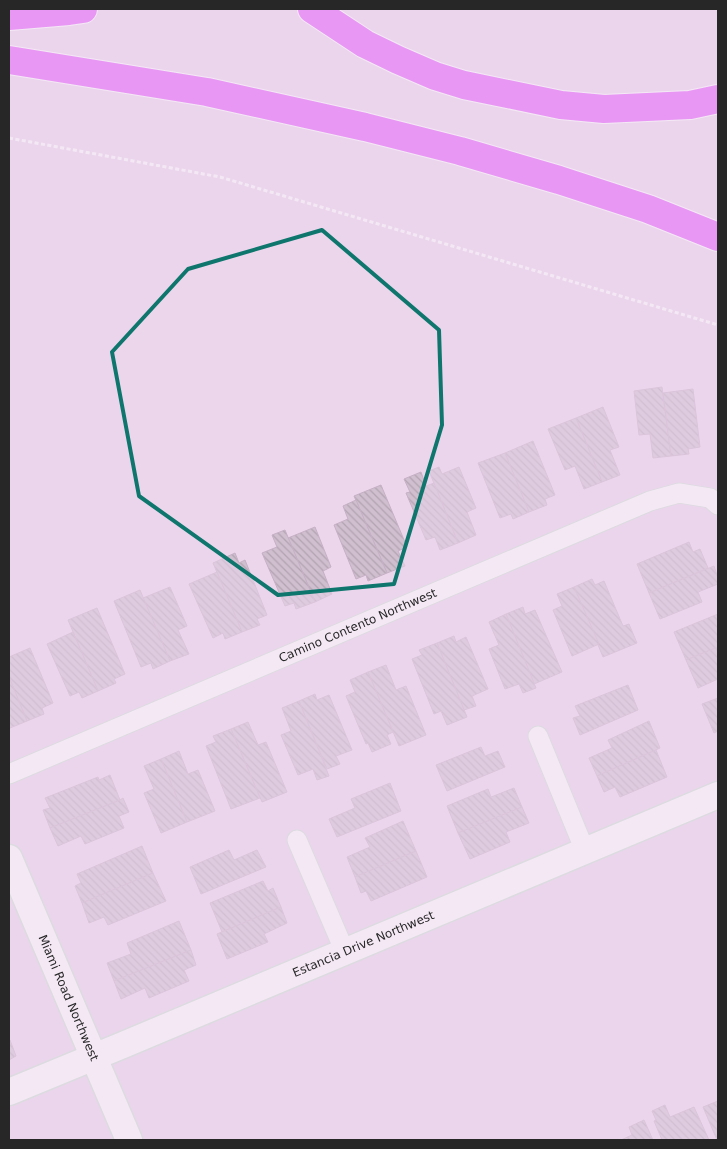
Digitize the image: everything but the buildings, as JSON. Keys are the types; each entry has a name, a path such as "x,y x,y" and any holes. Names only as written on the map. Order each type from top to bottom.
{"highway":[{"path":"9,16 83,9"},
{"path":"312,9 365,44 435,76 464,85 562,105 604,109 690,105 718,98"},
{"path":"9,60 207,92 365,127 460,151 559,180 648,209 718,236"}],"street":[{"name":"Camino Contento Northwest","path":"9,774 650,501 679,493 714,502"},
{"path":"538,736 585,851"},
{"name":"Estancia Drive Northwest","path":"9,1092 718,795"},
{"path":"297,840 345,952"},
{"name":"Miami Road Northwest","path":"9,858 128,1140"}],"path":[{"path":"9,138 220,177 718,325"}],"highlighted area":[{"path":"322,230 439,330 442,425 394,584 278,595 139,496 112,352 188,269"}]}
